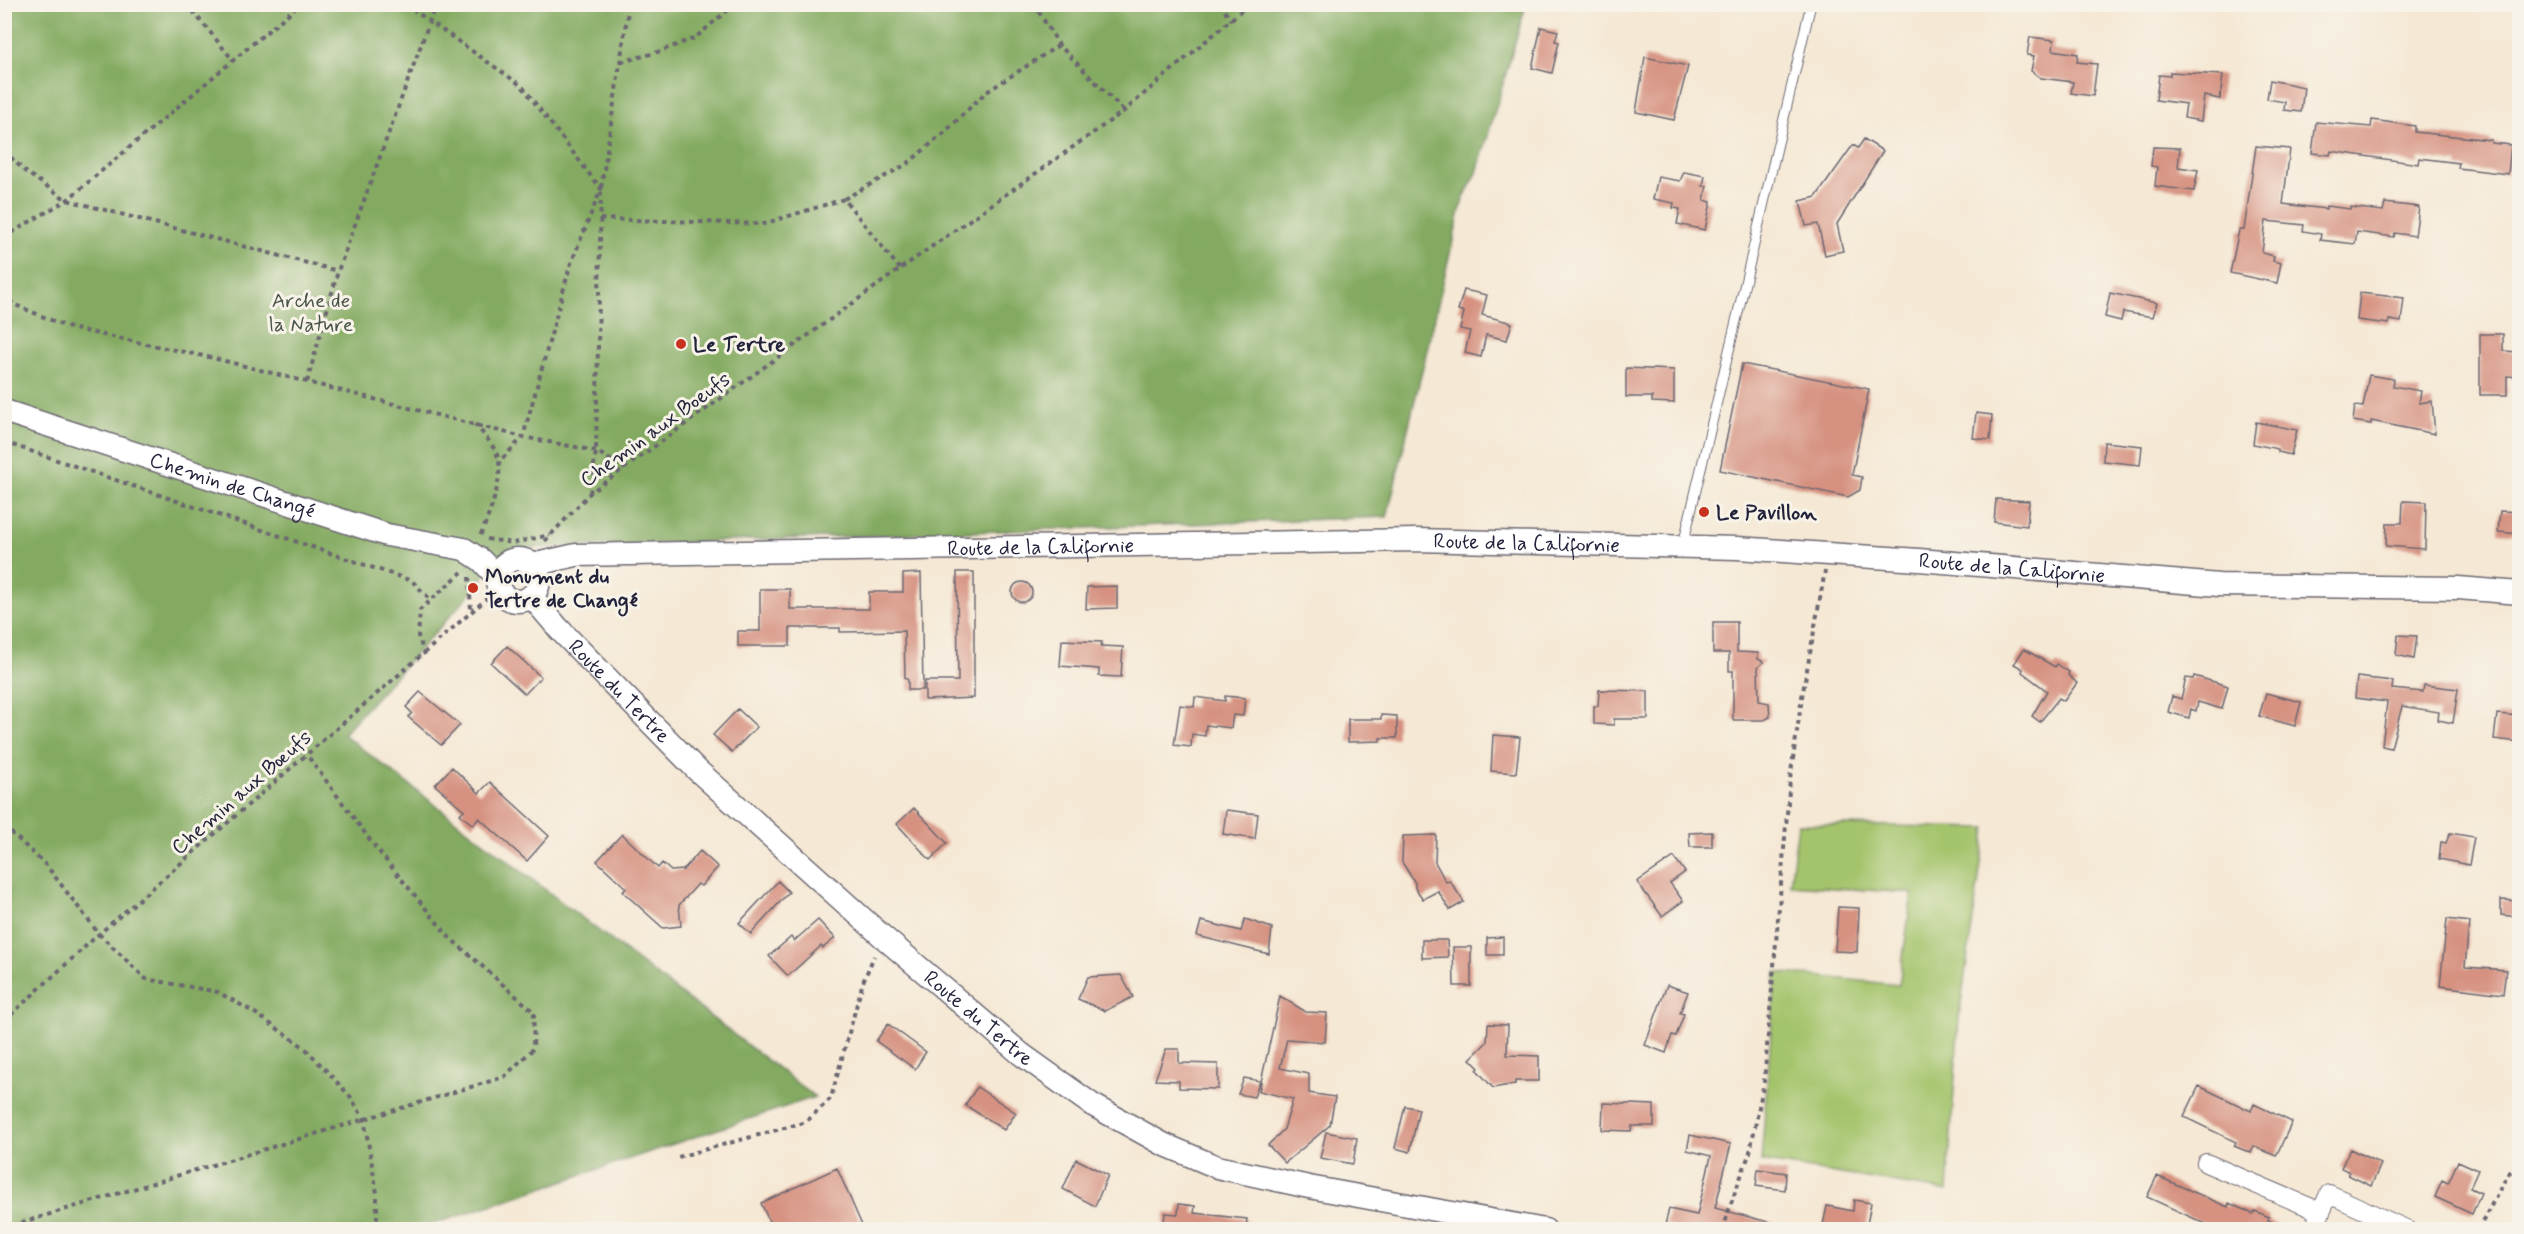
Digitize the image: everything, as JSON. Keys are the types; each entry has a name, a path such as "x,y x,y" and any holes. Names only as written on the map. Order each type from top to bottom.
{"street":[{"name":"Chemin de Changé","path":"4,411 387,535 471,551 481,560 498,583"},
{"name":"Route de la Californie","path":"524,562 576,555 1291,540 1416,540 1737,548 2219,585 2458,588 2520,592"},
{"name":"Chemin de Changé","path":"471,551 476,546 493,549 524,562"},
{"path":"524,562 536,571 538,584 531,596 520,601 513,600 502,594 498,583 504,565 524,562"},
{"name":"Route du Tertre","path":"531,596 559,629 697,770 882,936 1021,1054 1091,1104 1163,1144 1228,1169 1399,1204 1545,1230"},
{"path":"2206,1163 2321,1212"},
{"path":"2313,1230 2330,1194 2408,1230"}],"lane":[{"path":"1682,548 1811,4"}],"path":[{"path":"187,4 233,60"},
{"path":"4,237 67,200 300,4"},
{"path":"405,4 522,86 601,189"},
{"path":"307,382 338,271 436,4"},
{"path":"590,493 596,451 601,189 629,4"},
{"path":"621,62 655,53 695,38 735,4"},
{"path":"1034,4 1059,45 1124,111"},
{"path":"1219,4 1232,20"},
{"name":"Chemin aux Boeufs","path":"471,551 551,535 590,493 625,470 900,269 1124,111 1249,4"},
{"path":"600,219 763,224 844,200 907,164 944,133 985,93 1059,45"},
{"path":"4,151 27,173 67,200 338,271"},
{"path":"499,462 523,437 570,266 601,189"},
{"path":"844,200 900,269"},
{"path":"4,293 13,304 70,328 213,358 523,437 596,451 625,470"},
{"path":"425,655 418,636 420,610 471,551 494,503 499,462 492,445 475,424"},
{"path":"4,442 412,581 430,599"},
{"path":"1723,1230 1750,1152 1764,1082 1790,779 1802,697 1829,554"},
{"path":"469,575 471,612"},
{"name":"Chemin aux Bœufs","path":"4,1022 99,934 425,655 498,583"},
{"path":"4,1228 504,1077 533,1049 534,1012 449,937 376,848 307,755"},
{"path":"4,826 46,865 99,934 146,979 218,992 305,1048 350,1096 364,1119 377,1193 377,1230"},
{"path":"678,1157 806,1122 831,1098 863,982 882,936"},
{"path":"2478,1230 2508,1174 2520,1163"}],"green space":[{"name":"Arche de la Nature","path":"5,5 1526,5 1477,173 1463,199 1387,517 506,549 469,595 343,734 815,1097 428,1226 428,1229 5,1230"},
{"path":"1798,824 1986,828 1959,1017 1947,1191 1761,1161 1776,972 1899,985 1912,893 1790,885"}],"building":[{"path":"1541,27 1558,31 1555,41 1559,42 1552,73 1532,68"},
{"path":"2030,37 2054,40 2053,50 2078,54 2077,62 2097,64 2093,96 2071,93 2073,82 2041,78 2031,71 2034,56 2027,55"},
{"path":"1645,57 1688,66 1674,120 1636,112"},
{"path":"2170,72 2223,75 2220,99 2204,96 2201,121 2184,118 2186,104 2156,100 2159,75 2170,76"},
{"path":"2270,80 2304,87 2301,112 2284,110 2285,102 2267,99"},
{"path":"2372,120 2415,126 2415,132 2491,140 2491,143 2511,145 2508,174 2458,168 2459,163 2419,158 2418,164 2331,151 2330,155 2312,153 2316,122 2371,127"},
{"path":"1864,139 1883,151 1837,224 1843,251 1825,255 1818,224 1806,226 1800,201 1816,197 1853,145 1858,148"},
{"path":"2256,146 2290,149 2283,204 2326,209 2326,206 2383,211 2385,203 2419,207 2415,236 2395,233 2394,237 2357,232 2355,244 2320,240 2321,234 2303,231 2304,225 2266,221 2262,253 2274,256 2273,261 2281,263 2277,283 2230,273 2239,230 2244,230"},
{"path":"2153,147 2180,148 2178,167 2198,170 2194,191 2155,186 2157,167 2151,166"},
{"path":"1684,172 1705,176 1703,186 1707,186 1704,200 1711,202 1705,230 1677,224 1680,209 1673,208 1674,203 1653,199 1658,177 1680,181"},
{"path":"1464,290 1487,295 1482,315 1512,323 1507,340 1486,335 1481,357 1465,353 1470,331 1460,329 1464,312 1458,310"},
{"path":"2110,293 2157,303 2153,317 2123,312 2121,321 2105,317"},
{"path":"2360,293 2404,298 2401,322 2389,320 2389,324 2357,320"},
{"path":"2480,334 2503,334 2503,351 2520,352 2520,377 2507,376 2507,395 2480,395"},
{"path":"1742,364 1869,389 1852,475 1862,477 1860,490 1848,497 1720,470"},
{"path":"1626,368 1674,370 1674,403 1652,402 1652,397 1626,397"},
{"path":"2369,375 2394,379 2393,386 2421,391 2419,403 2432,401 2435,434 2371,421 2371,424 2353,421 2355,406 2363,407"},
{"path":"1976,413 1992,415 1990,440 1973,438"},
{"path":"2256,422 2297,430 2291,455 2278,452 2278,449 2253,444"},
{"path":"2104,442 2142,446 2140,465 2103,461"},
{"path":"1996,499 2029,501 2027,526 1994,522"},
{"path":"2403,501 2426,502 2425,549 2386,546 2387,523 2402,523"},
{"path":"2500,511 2520,512 2520,534 2498,532"},
{"path":"957,572 974,572 974,698 925,700 925,681 958,681"},
{"path":"921,573 923,690 908,690 908,680 905,678 904,631 840,632 840,628 790,628 790,646 738,646 738,631 760,631 760,589 790,589 790,609 869,609 869,592 903,592 903,574"},
{"path":"1018,582 1026,582 1032,588 1032,596 1026,602 1018,602 1012,596 1012,588"},
{"path":"1117,586 1117,608 1086,609 1087,587"},
{"path":"1713,622 1737,622 1737,652 1758,653 1758,659 1764,662 1758,667 1759,701 1769,703 1770,717 1764,720 1733,720 1733,671 1729,671 1729,653 1713,653"},
{"path":"2398,635 2417,636 2414,659 2396,655"},
{"path":"1062,640 1102,642 1101,646 1123,647 1121,677 1099,676 1099,669 1060,666"},
{"path":"507,646 541,677 525,694 491,663"},
{"path":"2024,649 2055,667 2057,664 2069,672 2068,675 2077,683 2064,701 2059,698 2040,722 2032,716 2047,691 2022,672 2023,669 2014,664"},
{"path":"2194,676 2228,686 2222,709 2198,702 2196,711 2191,709 2189,718 2168,712 2172,696 2181,699 2186,678 2193,679"},
{"path":"2357,677 2393,681 2392,689 2423,692 2424,685 2458,689 2453,723 2438,720 2439,712 2402,706 2391,748 2382,746 2387,702 2355,698"},
{"path":"1599,690 1648,691 1648,719 1614,719 1614,725 1594,724 1594,706 1598,706"},
{"path":"420,692 460,725 441,745 408,717 412,713 406,707"},
{"path":"2266,693 2301,702 2295,726 2259,716"},
{"path":"1225,696 1245,698 1243,716 1233,715 1231,728 1206,725 1205,736 1192,734 1191,747 1174,745 1180,705 1194,707 1195,697 1225,701"},
{"path":"738,709 757,727 732,752 713,735"},
{"path":"2497,714 2520,716 2520,742 2494,739"},
{"path":"1381,715 1397,716 1397,738 1348,742 1348,719 1381,719"},
{"path":"1493,735 1520,737 1516,773 1491,771"},
{"path":"452,767 479,793 490,782 549,836 527,861 479,818 473,825 460,814 464,810 435,785"},
{"path":"914,808 947,843 930,860 897,824"},
{"path":"1226,810 1258,814 1255,839 1223,834"},
{"path":"1712,832 1712,847 1690,847 1689,833"},
{"path":"2450,833 2474,837 2469,865 2439,859 2441,842 2446,843"},
{"path":"622,834 658,868 662,863 671,871 683,870 700,851 718,867 679,905 681,926 663,928 623,892 626,888 597,861"},
{"path":"1436,835 1435,862 1446,882 1450,881 1464,902 1450,910 1438,891 1423,899 1402,862 1403,836"},
{"path":"1674,857 1685,872 1670,883 1683,901 1662,916 1637,882"},
{"path":"778,881 789,892 751,934 739,923"},
{"path":"2501,900 2520,901 2520,917 2501,915"},
{"path":"1838,907 1859,908 1857,952 1835,951"},
{"path":"1245,919 1272,928 1269,954 1197,936 1201,921 1241,931"},
{"path":"2447,919 2469,922 2465,967 2506,970 2503,994 2440,986"},
{"path":"818,920 835,938 823,948 821,946 788,976 769,956 791,937 794,941"},
{"path":"1503,937 1503,955 1487,955 1487,938"},
{"path":"1422,940 1447,940 1448,957 1422,958"},
{"path":"1453,947 1471,947 1471,986 1454,986"},
{"path":"1121,975 1133,997 1105,1011 1078,999 1088,977"},
{"path":"1667,985 1688,992 1680,1013 1684,1014 1676,1036 1672,1035 1666,1053 1645,1045"},
{"path":"1280,996 1306,1012 1327,1013 1325,1042 1287,1039 1280,1068 1309,1074 1309,1093 1335,1097 1330,1125 1285,1163 1268,1145 1284,1129 1293,1099 1259,1091"},
{"path":"888,1024 926,1052 915,1069 876,1041"},
{"path":"1488,1024 1508,1025 1507,1055 1539,1056 1539,1081 1515,1081 1515,1084 1493,1088 1470,1059 1487,1042"},
{"path":"1166,1049 1179,1049 1179,1063 1218,1064 1218,1089 1179,1088 1179,1081 1155,1080"},
{"path":"1244,1078 1260,1081 1254,1097 1238,1094"},
{"path":"2199,1086 2251,1111 2254,1104 2292,1122 2276,1156 2254,1146 2251,1153 2234,1146 2236,1142 2184,1117"},
{"path":"977,1087 1016,1113 1004,1130 965,1105"},
{"path":"1603,1103 1654,1105 1654,1126 1632,1126 1631,1131 1602,1130"},
{"path":"1405,1106 1419,1109 1410,1152 1395,1148"},
{"path":"1326,1132 1357,1138 1353,1164 1320,1158"},
{"path":"1690,1135 1731,1144 1715,1208 1776,1224 1775,1230 1683,1230 1665,1225 1669,1209 1697,1215 1711,1156 1687,1150"},
{"path":"2350,1149 2381,1164 2371,1186 2348,1175 2350,1172 2341,1168"},
{"path":"1076,1159 1108,1175 1095,1206 1063,1189"},
{"path":"2458,1161 2478,1170 2470,1188 2481,1193 2472,1214 2435,1197 2442,1180 2448,1183"},
{"path":"837,1168 864,1230 773,1230 761,1203"},
{"path":"1758,1169 1786,1173 1785,1190 1756,1186"},
{"path":"2157,1176 2228,1207 2229,1203 2253,1214 2255,1211 2288,1230 2219,1230 2147,1197"},
{"path":"1854,1200 1871,1203 1866,1230 1822,1230 1827,1206 1853,1211"},
{"path":"1179,1204 1195,1206 1194,1213 1247,1219 1246,1230 1163,1230 1165,1213 1178,1214"}],"place":[{"name":"Le Tertre","path":"681,344"},
{"name":"Le Pavillon","path":"1704,512"},
{"name":"Monument du Tertre de Changé","path":"473,588"}]}
